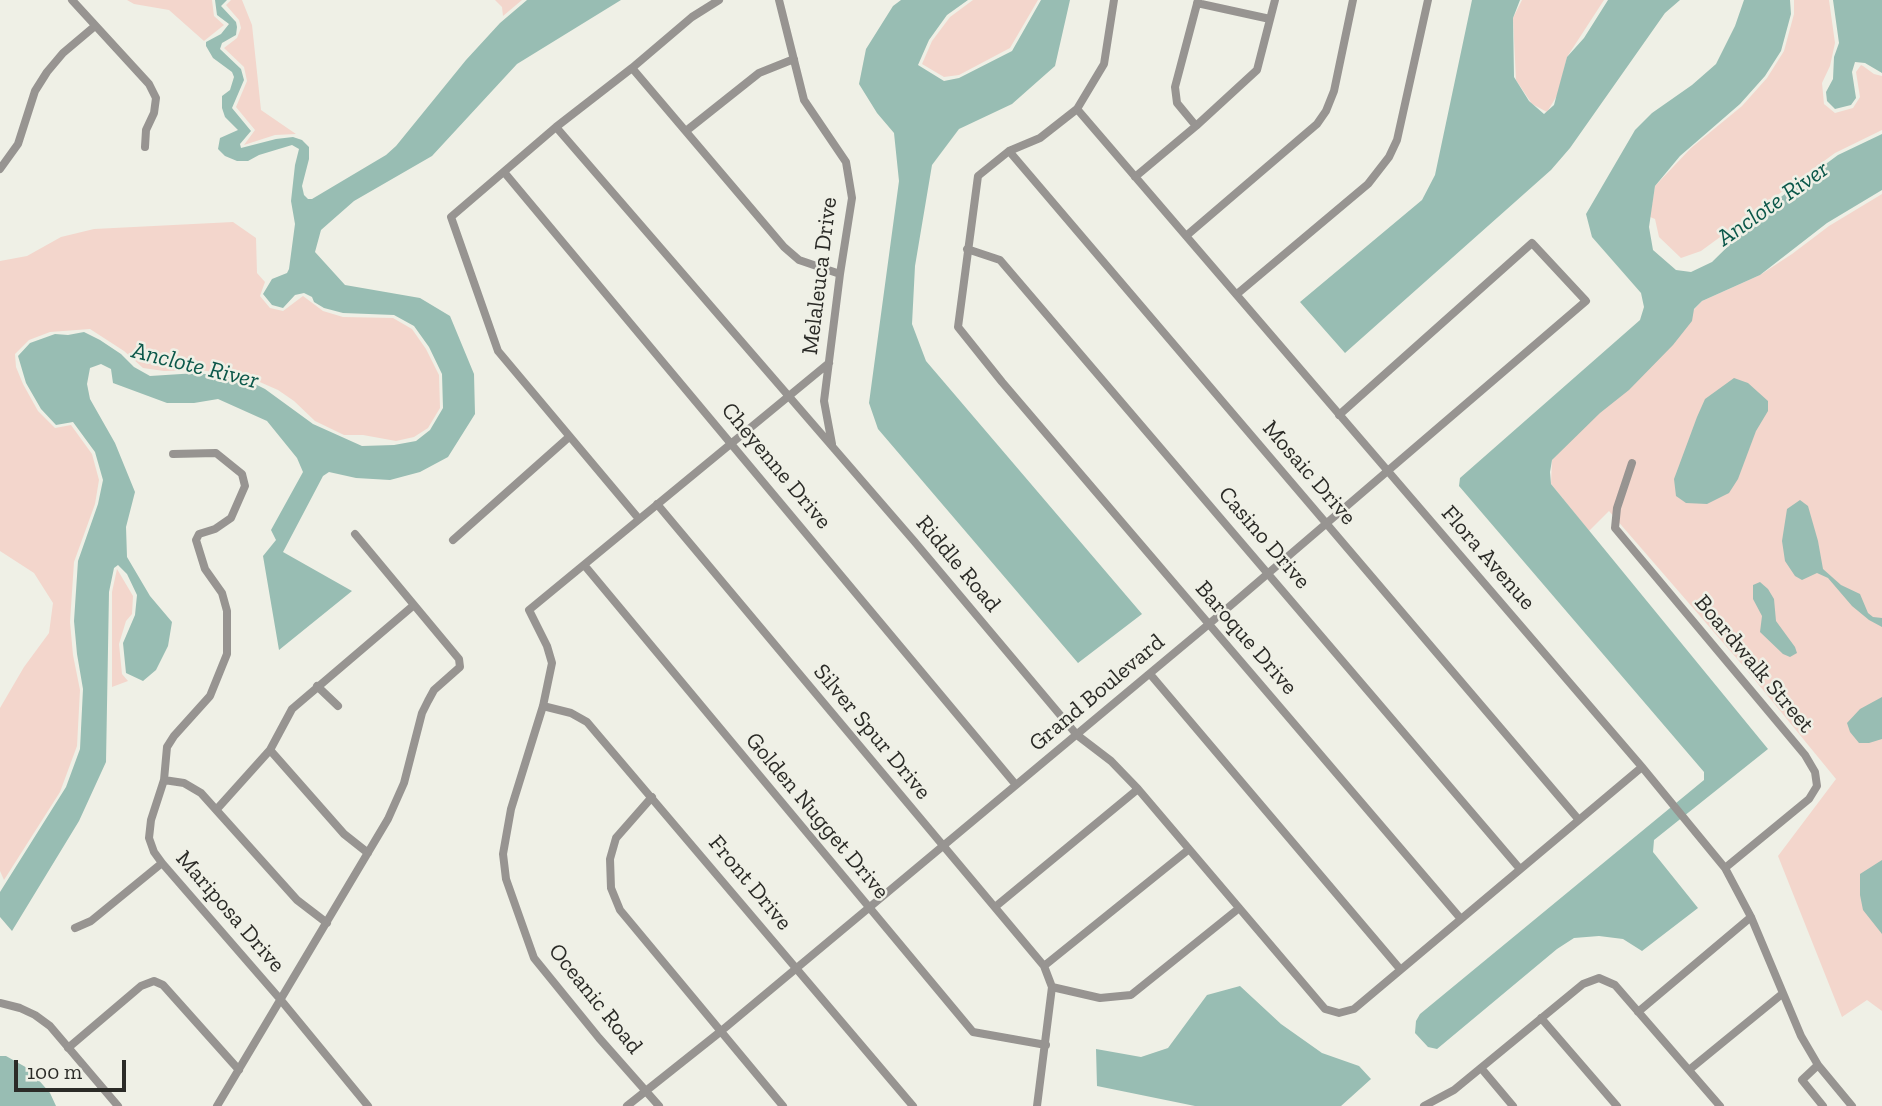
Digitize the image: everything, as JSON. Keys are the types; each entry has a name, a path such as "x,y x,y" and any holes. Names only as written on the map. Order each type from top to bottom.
{"street":[{"path":"72,0 149,84 156,98 154,113 146,130 145,147"},
{"path":"639,519 498,351 451,218 556,127 692,17 719,0"},
{"name":"Melaleuca Drive","path":"779,0 804,100 846,162 852,198 824,401 832,446"},
{"path":"1077,109 1104,64 1114,0"},
{"path":"1135,177 1257,70 1275,0"},
{"path":"1185,236 1317,124 1334,91 1353,0"},
{"path":"1237,294 1368,184 1389,157 1397,140 1428,0"},
{"path":"1196,126 1177,103 1175,88 1198,1 1270,19"},
{"path":"0,169 18,144 35,92 47,72 95,26"},
{"path":"686,131 759,73 794,59"},
{"path":"632,68 784,247 800,260 840,274"},
{"name":"Baroque Drive","path":"1077,109 1040,138 1009,151 978,176 958,327 1461,919"},
{"name":"Flora Avenue","path":"1077,109 1642,767 1725,868 1751,917 1782,994 1818,1065 1852,1106"},
{"name":"Riddle Road","path":"556,127 1077,735 1111,761 1138,789 1325,1009 1339,1013 1354,1009 1400,969"},
{"name":"Mosaic Drive","path":"1009,151 1580,820"},
{"name":"Cheyenne Drive","path":"504,172 1016,785"},
{"name":"Grand Boulevard","path":"627,1106 1150,674 1586,301 1532,243 1339,415"},
{"name":"Casino Drive","path":"967,249 1000,260 1520,869"},
{"path":"585,566 829,363"},
{"path":"453,541 569,437"},
{"name":"Mariposa Drive","path":"173,454 216,453 242,474 245,486 235,510 225,523 200,534 196,540 205,569 222,593 227,611 227,654 210,696 167,747 164,780 151,820 149,838 162,863 368,1106"},
{"name":"Boardwalk Street","path":"1632,463 1617,509 1615,528 1805,755 1815,772 1817,786 1809,799 1725,868"},
{"name":"Silver Spur Drive","path":"657,504 995,906 1044,966 1052,987"},
{"path":"218,1106 388,819 404,783 422,713 428,701 435,690 460,667 459,659 355,534"},
{"name":"Oceanic Road","path":"585,566 529,610 547,646 552,663 543,706 511,809 503,853 506,878 534,958 598,1038 659,1106"},
{"name":"Golden Nugget Drive","path":"585,566 973,1032 1046,1045"},
{"path":"217,809 270,750 292,709 414,605"},
{"path":"1150,674 1400,969 1642,767"},
{"path":"317,686 338,706"},
{"name":"Front Drive","path":"543,706 571,713 587,722 913,1106"},
{"path":"270,750 344,834 368,853"},
{"path":"164,780 184,783 201,793 297,900 327,923"},
{"path":"995,906 1138,789"},
{"path":"652,797 616,838 610,859 611,888 620,910 783,1106"},
{"path":"1044,966 1188,850"},
{"path":"75,928 91,921 162,863"},
{"path":"1037,1106 1052,987 1100,998 1131,995 1238,909"},
{"path":"1638,1012 1751,917"},
{"path":"1424,1106 1454,1090 1583,984 1600,978 1615,985 1720,1106"},
{"path":"68,1048 141,986 154,981 163,985 239,1070"},
{"path":"1689,1070 1782,994"},
{"path":"0,1003 20,1008 50,1026 118,1106"},
{"path":"1541,1018 1617,1106"},
{"path":"1818,1065 1802,1080 1823,1106"},
{"path":"1481,1068 1513,1106"}],"shaded area":[{"path":"127,0 212,0 214,16 224,25 204,41 169,10 134,4"},
{"path":"231,0 242,0 252,25 261,110 296,134 275,135 244,145 255,130 236,107 247,81 244,67 224,48 237,38 241,28 239,20 226,5"},
{"path":"495,0 522,0 503,16 502,7"},
{"path":"973,0 1038,0 1010,48 959,75 944,77 922,64 932,41 950,17"},
{"path":"1522,0 1604,0 1567,57 1558,94 1547,112 1532,104 1516,80 1513,18"},
{"path":"1794,0 1829,0 1835,43 1830,66 1822,83 1824,104 1835,113 1853,108 1860,97 1856,72 1861,65 1882,76 1882,130 1835,153 1701,251 1681,258 1659,237 1655,219 1650,217 1655,186 1691,148 1742,106 1767,78 1784,51 1794,14"},
{"path":"1882,194 1882,1011 1867,1000 1842,1017 1778,856 1836,779 1745,668 1609,511 1589,531 1551,484 1552,460 1702,301 1760,275 1829,226"},
{"path":"233,222 256,238 257,273 265,282 260,296 270,308 283,311 303,296 323,311 343,317 393,318 412,329 439,375 440,408 428,428 414,437 396,441 363,435 344,435 315,421 278,390 246,376 198,370 164,371 143,368 124,351 90,329 50,332 29,340 15,354 16,367 38,411 55,428 71,425 92,454 99,480 95,504 74,562 70,622 80,690 77,746 60,792 4,880 0,871 0,708 24,667 49,633 53,603 34,573 0,551 0,261 27,256 61,237 94,229"},
{"path":"117,569 133,596 132,614 126,621 119,644 122,674 128,681 112,687 112,592"}],"water":[{"path":"215,0 227,0 221,6 236,22 237,27 236,35 222,43 220,49 241,69 244,80 232,108 251,131 240,144 241,148 276,139 293,137 302,140 309,147 309,159 302,186 304,195 312,199 386,155 396,146 466,60 500,23 527,0 621,0 517,64 432,156 354,201 321,230 315,252 345,285 420,298 450,316 474,374 475,414 448,457 420,472 390,480 356,478 329,472 323,476 283,552 352,591 279,650 263,556 276,540 271,530 303,472 297,458 267,421 218,399 194,403 167,403 113,383 111,369 101,364 90,368 87,384 90,399 115,443 135,492 126,527 127,557 150,596 172,622 168,646 156,670 143,681 126,673 123,643 135,615 137,595 127,574 118,565 114,568 109,592 106,762 79,821 12,931 0,917 0,892 66,787 80,749 83,689 74,621 78,561 98,504 103,480 95,452 73,422 56,425 41,409 26,383 18,356 30,343 55,334 84,332 121,354 134,367 150,376 197,373 245,379 265,389 313,424 362,446 416,441 430,430 443,408 442,374 429,347 414,326 394,315 343,313 324,308 304,293 295,295 283,308 272,305 263,294 272,279 287,273 289,269 295,224 291,201 299,149 292,145 248,161 237,161 225,156 218,149 220,138 238,130 225,117 222,108 222,96 230,90 234,77 232,72 213,58 206,46 206,42 221,34 229,24 217,15"},
{"path":"901,0 968,0 947,15 929,40 918,65 944,81 959,78 1012,51 1041,0 1070,0 1055,66 1012,104 959,129 932,165 915,266 912,324 926,361 1142,614 1078,663 878,429 869,403 899,181 894,133 877,113 859,84 866,49 893,6"},
{"path":"1472,0 1520,0 1513,18 1514,77 1529,101 1544,114 1554,105 1567,57 1584,38 1608,0 1680,0 1665,13 1570,148 1551,170 1345,353 1300,302 1422,200 1435,175"},
{"name":"Anclote River","path":"1744,0 1790,0 1791,14 1781,51 1765,76 1740,104 1680,156 1655,186 1649,227 1653,250 1676,270 1691,272 1712,262 1770,205 1838,155 1882,134 1882,190 1827,223 1760,275 1702,301 1694,309 1692,321 1673,345 1629,390 1600,413 1552,460 1550,472 1551,484 1768,749 1654,840 1653,852 1698,908 1642,951 1623,939 1599,936 1574,938 1557,949 1437,1049 1428,1047 1415,1033 1420,1014 1704,780 1704,772 1459,486 1460,478 1640,320 1644,307 1641,293 1592,237 1586,214 1635,130 1652,113 1716,64 1735,26"},
{"path":"1833,0 1882,0 1882,73 1865,63 1855,62 1852,72 1856,98 1851,105 1835,109 1827,101 1826,92 1833,79 1834,57 1839,43"},
{"path":"1734,378 1748,383 1768,401 1768,411 1756,431 1738,479 1729,493 1707,504 1686,503 1676,496 1674,479 1697,417 1705,399"},
{"path":"1800,500 1808,506 1823,569 1841,585 1860,594 1868,613 1882,618 1882,627 1852,606 1828,578 1817,573 1802,580 1795,576 1785,561 1782,541 1787,509"},
{"path":"1760,582 1774,599 1776,621 1795,647 1797,653 1790,657 1783,654 1760,632 1762,616 1753,599 1753,585"},
{"path":"1882,697 1882,739 1859,743 1847,723 1860,709"},
{"path":"1882,860 1882,934 1863,910 1860,874"},
{"path":"1240,986 1281,1024 1322,1053 1359,1066 1371,1079 1341,1106 1195,1106 1097,1086 1096,1049 1141,1057 1168,1048 1207,995"},
{"path":"0,1056 6,1056 29,1069 50,1093 56,1106 0,1106"}]}
